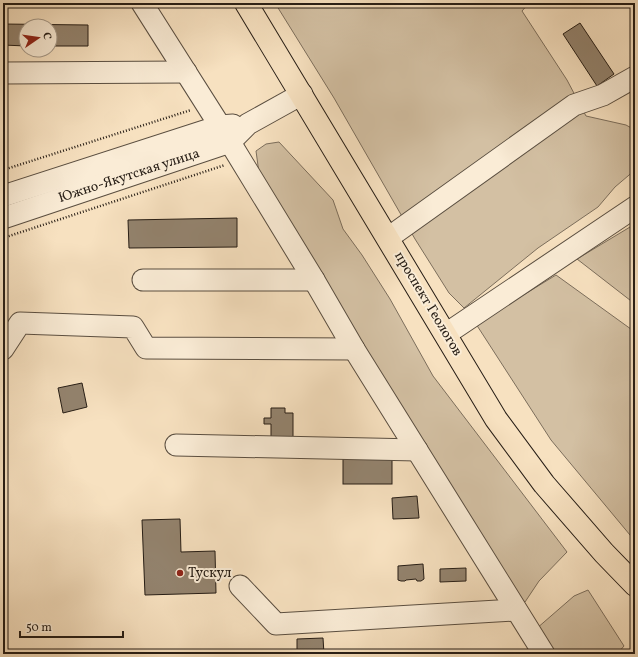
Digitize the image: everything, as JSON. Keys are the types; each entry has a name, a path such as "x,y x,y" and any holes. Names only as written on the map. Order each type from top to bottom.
{"main road":[{"name":"проспект Геологов","path":"246,3 496,418 544,484 604,553 635,585"}],"street":[{"path":"142,3 314,280 354,349 544,654"},
{"path":"3,73 186,72"},
{"path":"388,238 574,105 603,96 635,77"},
{"name":"Южно-Якутская улица","path":"3,218 230,143 248,124 302,94"},
{"name":"Южно-Якутская улица","path":"3,196 230,143"},
{"path":"446,334 635,207"},
{"path":"143,280 314,280"},
{"path":"3,349 20,323 133,328 146,348 354,349"},
{"path":"176,444 417,450"},
{"path":"240,586 276,624 516,610"}],"path":[{"path":"3,170 206,105"},
{"path":"3,238 230,143"}],"shaded area":[{"path":"275,3 529,3 522,11 567,80 586,116 626,125 635,130 635,170 615,187 598,207 538,248 464,308 449,293 415,239 334,98"},
{"path":"279,142 333,200 343,229 362,255 390,299 433,376 567,552 539,581 525,602 505,582 260,180 256,151 266,144"},
{"path":"635,224 635,304 577,259"},
{"path":"556,275 635,332 635,541 551,440 476,324"},
{"path":"588,590 624,646 617,654 555,654 536,629 574,596"}],"building":[{"path":"580,23 614,74 597,86 563,34"},
{"path":"3,24 18,24 18,46 3,45"},
{"path":"58,25 88,25 88,46 58,46"},
{"path":"237,218 237,247 129,248 128,220"},
{"path":"82,383 87,407 63,413 58,388"},
{"path":"271,408 285,408 285,413 293,413 293,452 271,438 271,424 264,424 264,418 271,418"},
{"path":"343,459 392,459 392,484 343,484"},
{"path":"417,496 419,518 393,519 392,498"},
{"name":"Тускул","path":"180,519 181,552 215,551 216,593 145,595 142,520"},
{"path":"423,564 424,579 421,581 417,581 416,579 405,581 398,580 398,566"},
{"path":"466,568 466,581 440,582 440,569"},
{"path":"323,638 324,654 297,654 297,639"},
{"path":"189,652 213,652 213,654 189,654"}],"place":[{"name":"Тускул","path":"180,573"}]}
